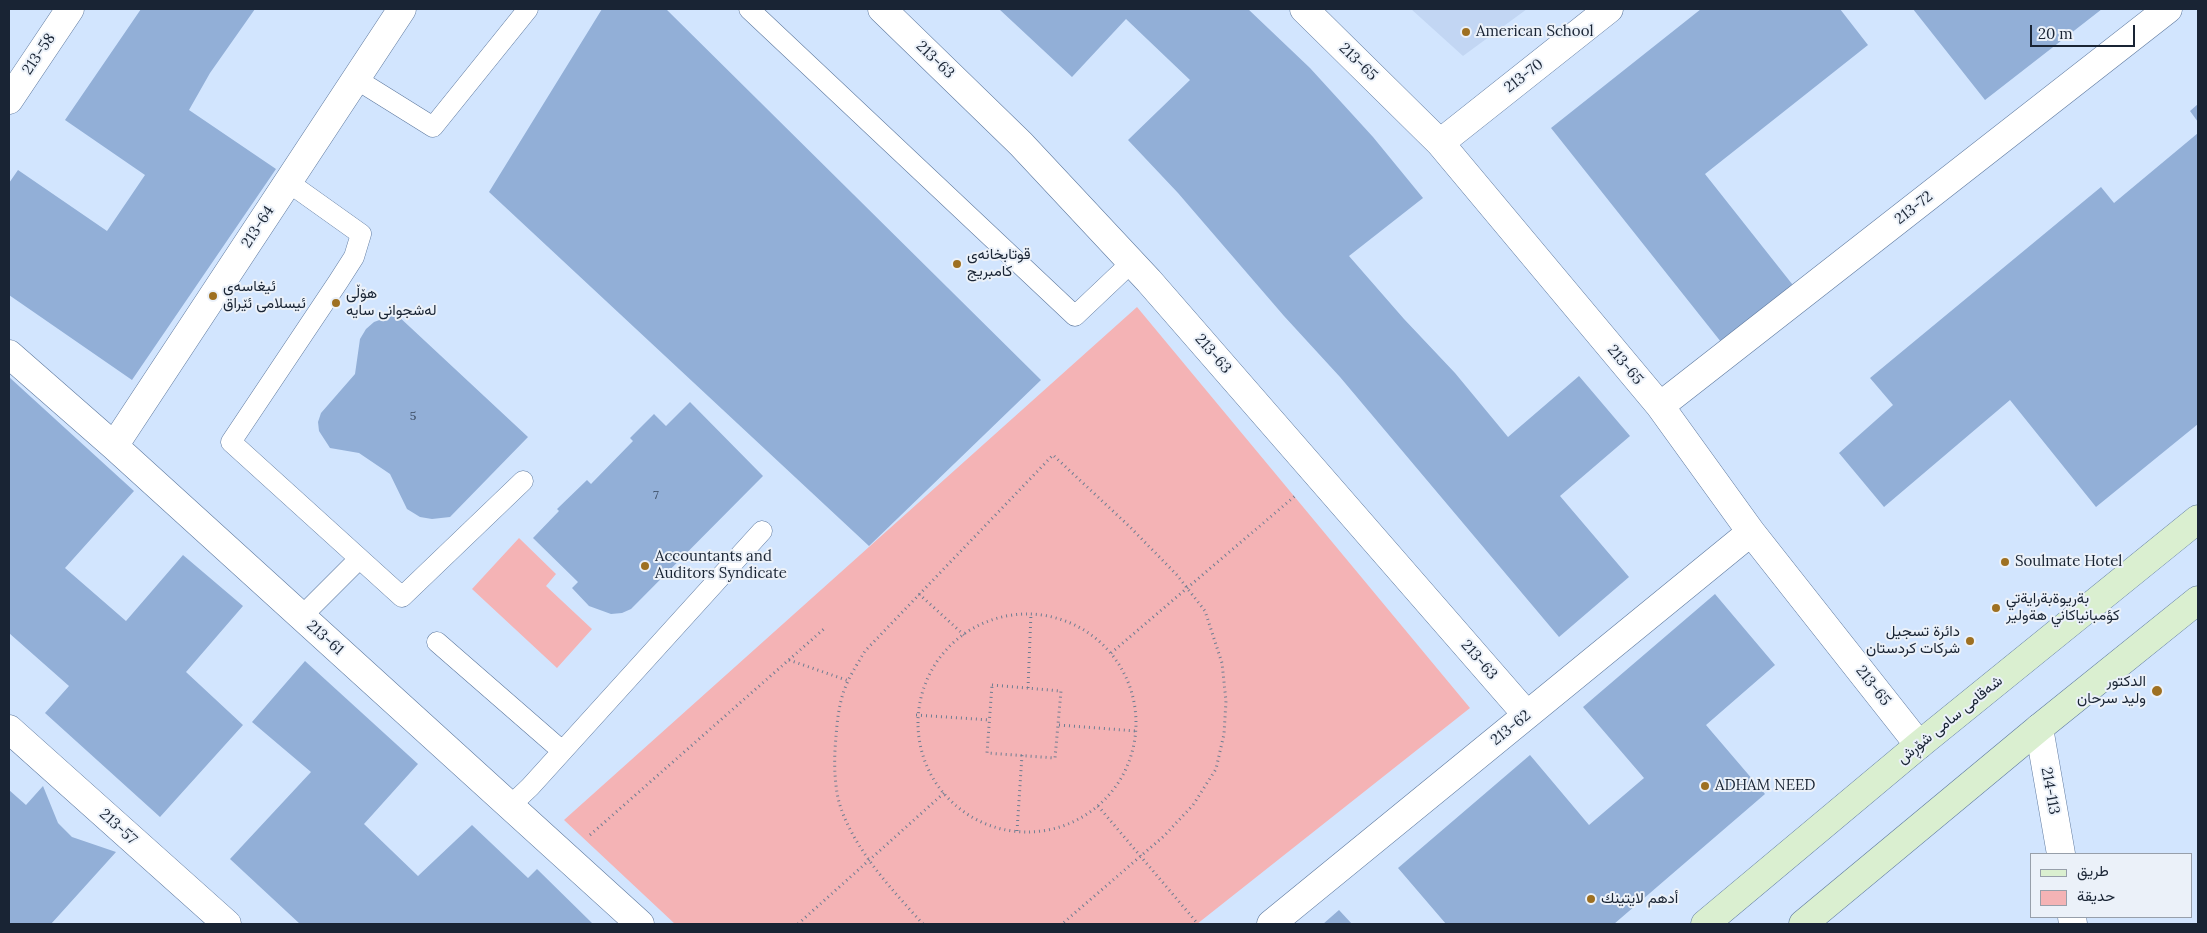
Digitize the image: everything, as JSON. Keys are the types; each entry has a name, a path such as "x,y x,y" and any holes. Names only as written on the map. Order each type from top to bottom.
{"main road":[{"name":"شەقامی سامی شۆڕش","path":"1705,924 1919,745 2198,519"},
{"path":"1803,924 2039,728 2198,600"}],"street":[{"name":"213-58","path":"9,100 70,9"},
{"name":"213-64","path":"114,446 402,9"},
{"name":"213-63","path":"882,9 1021,144 1132,262 1527,715"},
{"name":"213-65","path":"1304,9 1440,143 1660,406 1751,532 1919,745"},
{"name":"213-70","path":"1440,143 1609,9"},
{"name":"213-72","path":"1660,406 2168,9"},
{"name":"213-61","path":"9,354 114,446 640,924"},
{"name":"213-62","path":"1271,924 1751,532"},
{"name":"214-113","path":"2039,728 2061,853"},
{"name":"213-57","path":"9,729 227,924"}],"lane":[{"path":"356,79 433,127 528,9"},
{"path":"749,9 1075,316 1132,262"},
{"path":"288,182 361,234 354,257 231,442 402,598 523,481"},
{"path":"510,806 530,787 561,750 762,531"},
{"path":"302,616 359,558"},
{"path":"437,642 561,750"}],"path":[{"path":"923,924 858,844 838,799 835,776 837,726 844,689 865,651 1053,455 1130,527 1188,587 1205,611 1222,663 1226,701 1224,734 1216,769 1193,805 1164,836 1062,924"},
{"path":"1110,653 1318,476"},
{"path":"919,594 964,635"},
{"path":"1028,688 1031,613"},
{"path":"1031,613 1045,615 1081,628 1110,653 1126,678 1135,711 1136,731 1134,745 1121,777 1098,806 1072,823 1038,832 1004,830 972,818 944,793 922,759 916,732 916,715 924,686 943,653 972,628 1008,615 1031,613"},
{"path":"566,857 825,628"},
{"path":"789,660 849,681"},
{"path":"992,685 1028,688 1061,691 1055,758 987,753 992,685"},
{"path":"916,715 990,720"},
{"path":"1059,725 1136,731"},
{"path":"1017,831 1022,755"},
{"path":"798,924 944,793"},
{"path":"1098,806 1198,924"}],"shaded area":[{"name":"American School","path":"1411,9 1527,9 1463,56"}],"green space":[{"path":"1137,307 1470,708 1197,924 675,924 564,820"},
{"path":"519,538 556,574 546,586 592,629 557,668 472,589"}],"building":[{"path":"141,9 255,9 210,73 189,110 276,169 132,380 9,295 9,183 18,170 107,231 145,175 65,120"},
{"name":"قوتابخانەی کامبریج","path":"602,9 666,9 1041,380 869,546 489,192"},
{"path":"999,9 1248,9 1310,68 1373,137 1423,198 1349,256 1404,319 1455,373 1508,437 1579,376 1630,436 1560,496 1629,577 1559,637 1340,377 1284,316 1178,193 1128,140 1190,80 1126,19 1072,77"},
{"path":"1701,9 1840,9 1868,45 1705,174 1796,289 1725,347 1551,128"},
{"path":"1913,9 2102,9 1985,100"},
{"path":"2198,104 2198,122 2190,111"},
{"path":"2198,133 2198,424 2096,507 2010,400 1884,507 1839,453 1893,405 1870,378 2101,187 2114,203"},
{"path":"396,314 528,437 450,517 432,519 420,517 407,509 390,474 359,453 330,448 319,431 318,422 321,413 355,374 360,339 366,329 374,322"},
{"path":"9,377 134,491 65,568 126,621 183,555 243,606 186,672 243,725 160,817 45,713 69,686 9,633"},
{"path":"690,402 763,476 631,609 622,613 611,614 589,606 572,588 578,582 533,538 559,511 557,509 587,480 591,484 633,441 630,438 654,414 666,426"},
{"path":"1715,594 1775,665 1706,725 1765,794 1614,924 1446,924 1398,868 1530,755 1589,825 1644,778 1583,707"},
{"path":"305,661 418,764 364,824 418,876 472,825 528,878 537,869 593,924 300,924 230,859 311,772 252,722"},
{"path":"43,786 58,823 72,837 116,852 51,924 9,924 9,790 26,805"},
{"path":"1339,910 1352,924 1323,924"}],"place":[{"name":"American School","path":"1466,32"},
{"name":"قوتابخانەی کامبریج","path":"957,264"},
{"name":"ئیغاسەی ئیسلامی ئێراق","path":"213,296"},
{"name":"هۆڵی لەشجوانی سایە","path":"336,303"},
{"name":"Soulmate Hotel","path":"2005,562"},
{"name":"Accountants and Auditors Syndicate","path":"645,566"},
{"name":"بةريوةبةرايةتي كؤمبانياكاني هةولير","path":"1996,608"},
{"name":"دائرة تسجيل شركات كردستان","path":"1970,641"},
{"name":"الدكتور وليد سرحان","path":"2157,691"},
{"name":"ADHAM NEED","path":"1705,786"},
{"name":"أدهم لايتينك","path":"1591,899"}]}
